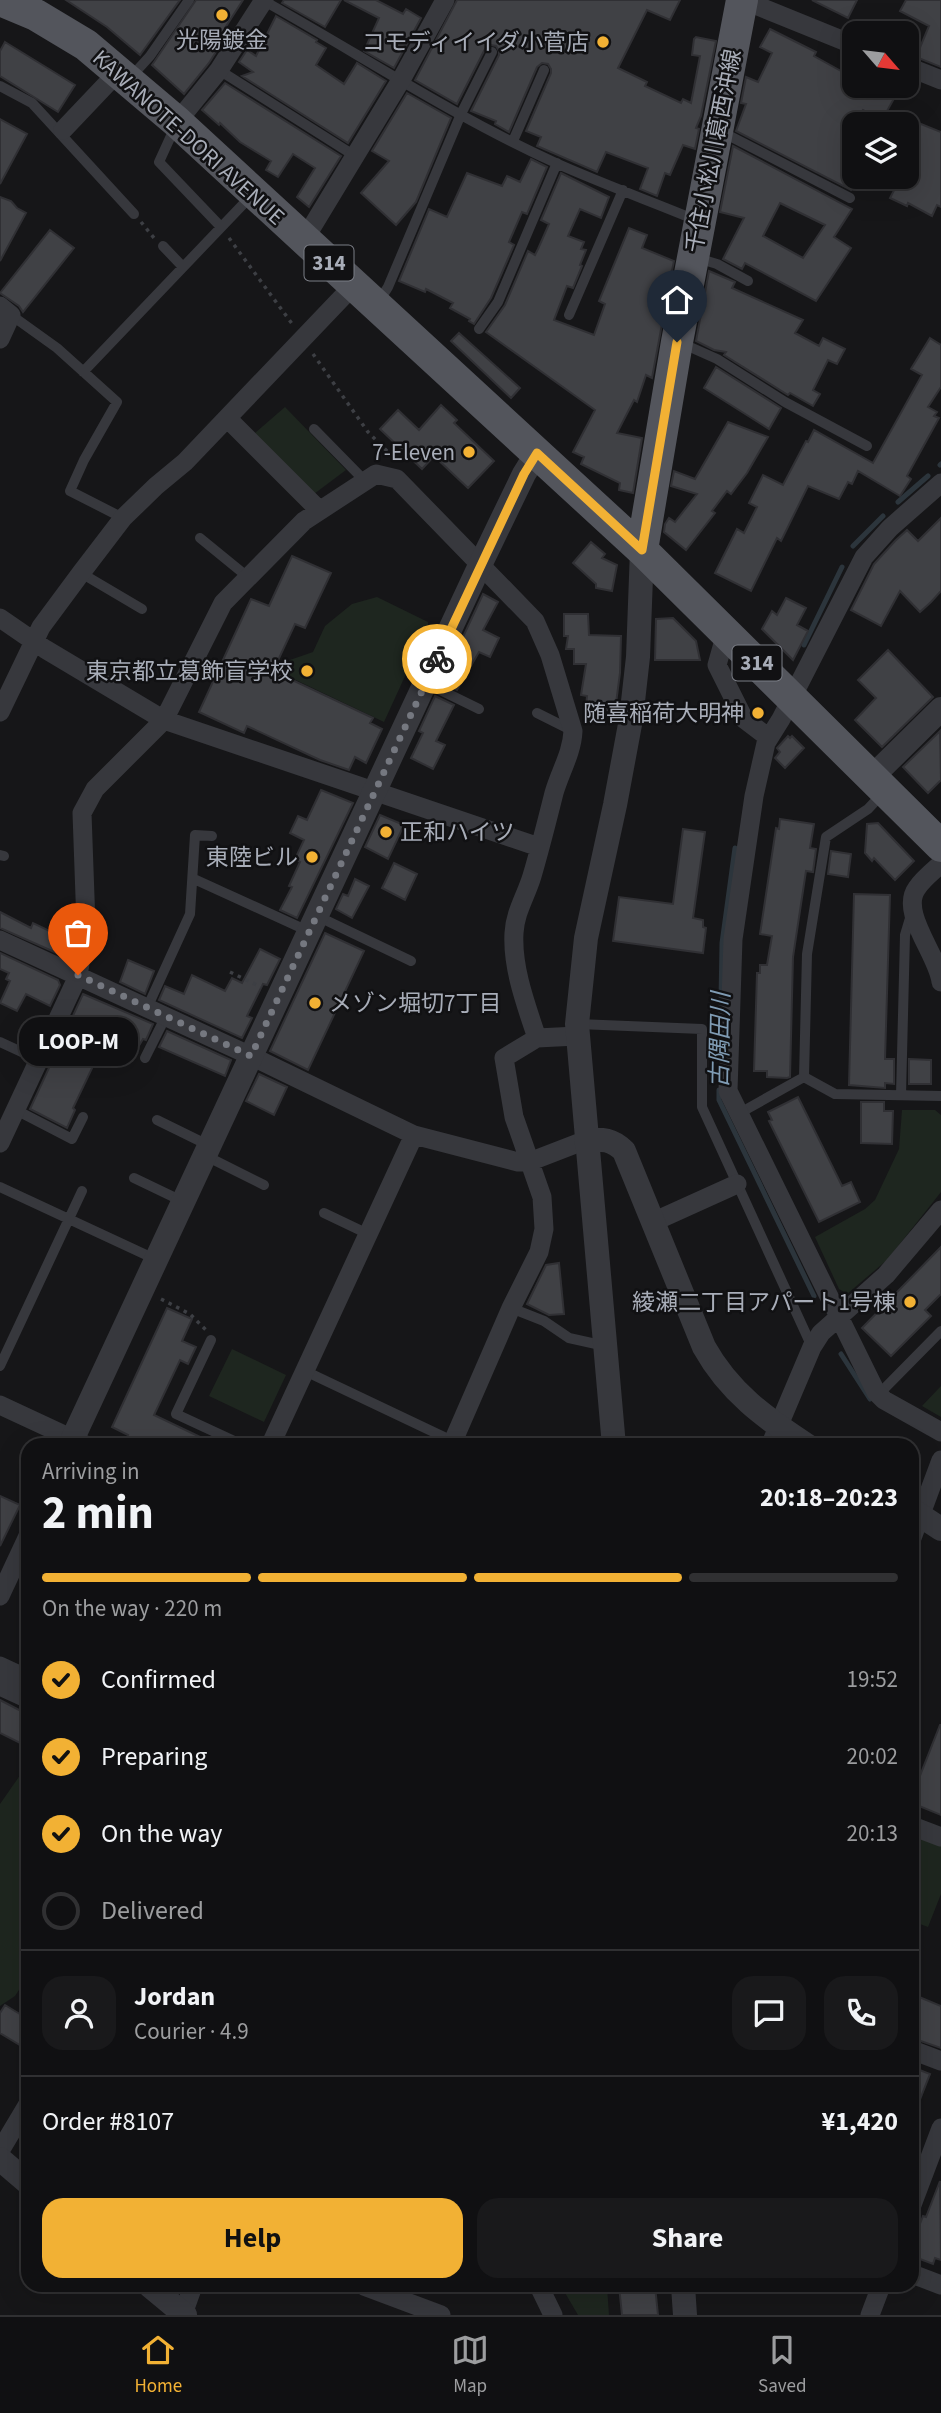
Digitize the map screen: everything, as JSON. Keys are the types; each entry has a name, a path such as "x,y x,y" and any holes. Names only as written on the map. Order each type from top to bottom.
{"main road":[{"name":"KAWANOTE-DORI AVENUE","path":"0,0 58,27 124,75 642,550"},
{"name":"千住小松川葛西沖線","path":"642,550 677,342 742,0"},
{"name":"314","path":"642,550 941,846"}],"street":[{"path":"177,122 219,70 264,0"},
{"path":"304,240 401,80 445,0"},
{"path":"742,0 842,40"},
{"path":"919,71 941,80"},
{"path":"62,131 124,75"},
{"path":"0,712 34,641 123,518 227,418 365,296"},
{"path":"0,339 6,310"},
{"path":"227,418 318,510"},
{"path":"79,1438 312,923 481,563 537,453"},
{"path":"0,1143 78,975 86,925 82,813 94,789 164,720 223,603 304,521 376,474 397,479 481,563 534,621 550,654 573,731 569,754 557,782 531,878 518,909 514,932 515,955 524,1000 537,1038"},
{"path":"940,484 890,528 864,557 769,738 754,796 733,939 728,1091 878,1394 941,1432"},
{"path":"613,1438 577,1030 586,938 631,719 638,657 642,550"},
{"path":"0,618 164,720 374,793 539,846"},
{"path":"726,633 717,665 744,719 769,738"},
{"path":"879,784 941,709"},
{"path":"941,864 915,890 912,912 940,970 941,978"},
{"path":"0,940 414,1135 518,1162 529,1162 586,1140 603,1139 616,1143 624,1151 704,1347 716,1369 775,1436 812,1346 821,1334 886,1275 939,1215"},
{"path":"458,1438 511,1308 539,1252 544,1229 542,1197 514,1117 504,1058 537,1038 577,1030"},
{"path":"274,1438 414,1135"},
{"path":"653,1222 737,1184"},
{"path":"0,1405 67,1438"},
{"path":"919,1510 941,1460"},
{"path":"919,1523 941,1530"},
{"path":"0,1596 21,1551"},
{"path":"0,1666 21,1676"},
{"path":"0,1686 21,1696"},
{"path":"919,1828 941,1836"},
{"path":"919,2053 941,2061"},
{"path":"0,2151 21,2116"},
{"path":"919,2186 941,2128"},
{"path":"0,2159 21,2177"},
{"path":"919,2277 941,2285"},
{"path":"157,2292 184,2314 191,2292"},
{"path":"383,2292 414,2302 441,2315"},
{"path":"542,2292 553,2315"},
{"path":"683,2292 685,2315"},
{"path":"870,2315 879,2292"}],"lane":[{"path":"124,75 150,56 189,0"},
{"path":"264,0 461,114 513,141 557,163 699,222"},
{"path":"365,296 388,287 461,114 492,52"},
{"path":"219,70 355,156"},
{"path":"513,141 544,70"},
{"path":"0,86 32,103 62,131 134,214"},
{"path":"177,122 159,162 221,227"},
{"path":"717,129 850,198"},
{"path":"479,329 498,302 557,163"},
{"path":"569,315 623,190"},
{"path":"83,372 254,193"},
{"path":"163,246 183,267"},
{"path":"694,257 718,264 748,281"},
{"path":"6,310 57,348 117,402 70,491 123,518"},
{"path":"677,342 717,359 785,402 867,446"},
{"path":"314,429 364,480"},
{"path":"200,538 249,578"},
{"path":"81,573 142,608"},
{"path":"426,683 479,709"},
{"path":"537,713 573,731"},
{"path":"804,1077 807,954 826,837 868,809 879,784"},
{"path":"147,1008 190,914 195,835 212,836"},
{"path":"194,879 411,961"},
{"path":"901,1095 905,935 912,912"},
{"path":"145,1058 166,1016"},
{"path":"577,1030 702,1029 702,1107 812,1346"},
{"path":"0,1042 39,1060"},
{"path":"738,1114 804,1077"},
{"path":"804,1077 835,1094 941,1096"},
{"path":"16,1110 72,1139 83,1117"},
{"path":"158,1120 264,1185"},
{"path":"134,1178 184,1202"},
{"path":"0,1187 158,1260"},
{"path":"0,1366 82,1191"},
{"path":"324,1213 368,1234"},
{"path":"511,1308 544,1321 569,1338 606,1346"},
{"path":"878,1394 941,1331"},
{"path":"211,1340 176,1414 228,1438"},
{"path":"305,1371 444,1438"}],"path":[{"path":"134,214 163,246"},
{"path":"230,972 279,995"},
{"path":"144,1291 190,1314 202,1324 211,1340"}],"shaded area":[{"path":"285,407 346,470 314,494 255,433"},
{"path":"377,597 428,622 384,722 279,672 284,662 313,652 325,626 352,604"},
{"path":"902,1110 935,1110 941,1115 941,1192 887,1260 847,1294 839,1289 815,1237 865,1209 875,1200 899,1149"},
{"path":"232,1349 286,1375 264,1422 209,1396"},
{"path":"941,1386 941,1417 922,1406"},
{"path":"21,1774 21,1987 15,1996 0,2006 0,1804"},
{"path":"919,1838 941,1846 941,1894 928,1927 919,1924"},
{"path":"565,2292 607,2292 609,2315 578,2315"}],"building":[{"path":"66,0 180,0 140,55 107,27"},
{"path":"196,0 243,0 225,28 228,30 226,36 184,94 152,65"},
{"path":"284,0 341,0 325,27 282,3"},
{"path":"344,0 376,0 403,14 406,9 421,18 394,68 364,51 379,18"},
{"path":"457,0 680,0 670,20 647,10 618,68 647,82 645,86 681,103 683,99 691,103 700,56 692,55 694,39 696,37 716,41 701,116 696,128 699,129 695,149 683,145 670,175 665,173 657,196 640,189 648,168 606,152 597,172 537,146 541,137 526,131 551,73 548,64 542,63 537,67 509,132 495,124 496,121 471,111 499,55 496,46 491,45 485,49 457,104 415,80"},
{"path":"812,0 857,0 848,18"},
{"path":"906,0 941,0 941,67 919,58 919,50 929,26 900,11"},
{"path":"276,16 326,48 316,65 344,84 357,63 386,81 348,143 242,76 253,72 239,62 247,50 256,56"},
{"path":"770,29 816,52 814,56 842,72 842,98 894,98 886,112 842,112 842,185 736,131 746,104 741,103 746,77 758,82 772,53 760,47"},
{"path":"5,42 75,85 58,112 0,76 0,51"},
{"path":"225,83 341,156 309,207 297,197 315,168 293,154 278,177 266,170 271,161 240,142 202,110"},
{"path":"407,93 451,118 416,202 396,225 361,193 389,161 372,151"},
{"path":"0,119 27,134 0,184"},
{"path":"919,123 941,132 941,207 937,205 932,216 908,203 907,206 890,198 895,189 919,189"},
{"path":"733,146 852,209 834,237 851,248 816,301 745,263 742,269 723,259 744,218 720,212","holes":["780,203 825,225 803,258 763,236"]},
{"path":"531,159 547,167 527,214 522,212 509,242 514,245 491,298 474,324 450,308 453,303 426,289 425,292 399,281 429,209 447,217 467,173 502,186 507,176 520,182"},
{"path":"561,173 609,197 601,218 580,209 568,236 584,242 581,249 586,250 573,288 567,286 554,320 594,335 605,304 599,301 629,228 647,235 642,248 674,261 670,280 659,306 665,308 652,378 646,375 637,402 634,400 617,433 642,438 633,493 619,490 620,483 581,464 584,457 573,452 595,410 486,332 505,305 528,251 535,255 538,249 549,224 541,220"},
{"path":"0,197 11,201 26,213 0,261"},
{"path":"50,230 74,248 23,312 0,293"},
{"path":"709,271 735,282 732,288 803,320 795,333 819,346 823,338 845,349 837,364 828,360 813,390 820,394 813,406 790,393 788,395 724,355 726,352 714,350 696,341"},
{"path":"459,333 520,388 511,398 451,341"},
{"path":"930,338 941,345 941,387 928,407 937,412 934,416 939,418 907,476 911,479 900,496 858,471 852,484 848,482 839,499 808,486 781,541 777,538 751,591 715,573 737,529 744,533 757,507 749,503 763,475 783,485 814,430 873,463 922,375 911,369"},
{"path":"716,367 781,408 769,429 704,388"},
{"path":"441,405 457,420 454,423 494,461 468,488 434,456 422,469 380,429 398,410 419,430"},
{"path":"728,422 768,437 747,473 731,494 727,491 712,511 715,513 686,550 664,532 665,524 669,518 675,522 697,494 671,486 674,471 695,479"},
{"path":"941,518 941,591 931,602 920,612 900,591 881,626 851,610 874,564 895,541 907,530 918,541"},
{"path":"591,542 605,554 602,558 617,565 612,591 596,588 596,584 573,563"},
{"path":"292,556 331,573 305,628 295,624 273,671 373,718 370,723 382,729 366,763 355,757 349,770 320,760 247,726 244,733 199,712 251,599 269,606"},
{"path":"483,594 498,602 483,630 499,638 490,657 479,652 457,690 442,682"},
{"path":"786,598 806,608 797,625 808,631 793,660 762,629 772,611 777,615"},
{"path":"564,614 588,614 589,635 621,636 615,711 586,707 587,696 581,695 586,664 574,664 574,649 566,649 568,636 564,636"},
{"path":"673,618 696,641 700,660 655,660 656,619"},
{"path":"888,650 933,697 882,747 855,720 876,698 858,680"},
{"path":"435,696 454,705 436,741 445,745 433,769 411,758 423,733 419,731"},
{"path":"940,731 941,780 928,793 903,767"},
{"path":"788,736 792,736 804,748 785,768 775,758 780,752 777,748"},
{"path":"321,790 353,803 297,918 280,910 292,887 289,886 300,862 295,859 304,840 290,833 298,816 307,820"},
{"name":"正和ハイツ","path":"380,815 404,825 388,859 365,847"},
{"path":"780,819 814,824 810,848 816,849 813,872 806,871 793,957 790,1077 787,1078 767,1077 767,1071 754,1071 757,973 760,973 760,965 767,965 772,936 760,934 776,828 779,829"},
{"path":"878,823 914,861 895,880 874,858 872,861 865,853 867,824"},
{"path":"683,829 705,832 693,918 703,920 703,927 706,928 703,953 613,941 619,897 673,904"},
{"path":"831,851 851,854 848,877 828,874"},
{"path":"394,863 417,874 405,900 382,888"},
{"path":"355,879 369,886 352,918 336,909 343,894 348,896"},
{"path":"854,894 890,895 885,1059 894,1059 894,1084 885,1083 885,1088 849,1085"},
{"path":"0,912 31,928 33,923 71,941 68,958 0,928"},
{"name":"メゾン堀切7丁目","path":"325,933 364,951 308,1070 270,1051"},
{"path":"260,949 280,959 267,985 263,984 247,1016 252,1018 242,1038 159,1000 165,986 184,994 192,975 225,991 232,978 242,983"},
{"path":"0,953 58,980 60,985 50,1006 26,994 17,1011 0,1003 10,981 6,979 9,973 0,969"},
{"path":"128,960 154,971 145,994 120,982"},
{"path":"83,994 153,1024 146,1040 143,1039 137,1049 86,1023 73,1051 95,1062 73,1108 75,1110 67,1128 30,1109"},
{"path":"167,1031 231,1060 225,1076 159,1047"},
{"path":"909,1059 931,1060 931,1084 909,1084"},
{"path":"259,1074 287,1087 274,1115 246,1101"},
{"path":"798,1097 842,1186 851,1182 860,1202 819,1222 769,1121 772,1120 768,1112"},
{"path":"861,1102 884,1102 884,1111 893,1111 892,1144 861,1143"},
{"name":"綾瀬二丁目アパート1号棟","path":"941,1247 941,1294 925,1310 931,1316 891,1356 862,1328"},
{"path":"559,1263 564,1314 549,1315 527,1304 546,1265"},
{"path":"167,1308 192,1319 182,1341 196,1347 188,1364 180,1360 154,1415 202,1438 126,1438 128,1435 112,1427"},
{"path":"0,1496 20,1505 0,1546"},
{"path":"0,1700 21,1711 21,1744 0,1733"},
{"path":"941,1725 941,1815 919,1806 919,1778"},
{"path":"919,1997 941,2006 941,2048 919,2040"},
{"path":"5,2005 21,2015 21,2046 0,2033 0,2013"},
{"path":"919,2070 930,2074 919,2102"},
{"path":"940,2181 941,2260 935,2258 933,2264 919,2259 919,2227 923,2216 926,2217"},
{"path":"620,2292 656,2292 658,2315 622,2315"}],"waterway":[{"name":"古隅田川","path":"898,502 928,476"},
{"name":"古隅田川","path":"853,546 883,516"},
{"name":"古隅田川","path":"804,645 842,567"},
{"name":"古隅田川","path":"720,1059 722,943 735,848"},
{"name":"古隅田川","path":"719,1090 719,1100 814,1296"},
{"name":"古隅田川","path":"841,1354 870,1399"}],"way so far":[{"path":"78,975 251,1056 437,659"}],"place":[{"name":"光陽鍍金","path":"222,15"},
{"name":"コモディイイダ小菅店","path":"603,42"},
{"name":"7-Eleven","path":"469,452"},
{"name":"東京都立葛飾盲学校","path":"307,671"},
{"name":"随喜稲荷大明神","path":"758,713"},
{"name":"正和ハイツ","path":"386,832"},
{"name":"東陸ビル","path":"312,857"},
{"name":"LOOP-M","path":"78,975"},
{"name":"メゾン堀切7丁目","path":"315,1003"},
{"name":"綾瀬二丁目アパート1号棟","path":"910,1302"}],"route":[{"path":"437,659 486,552 537,453 642,550 677,342"}]}
